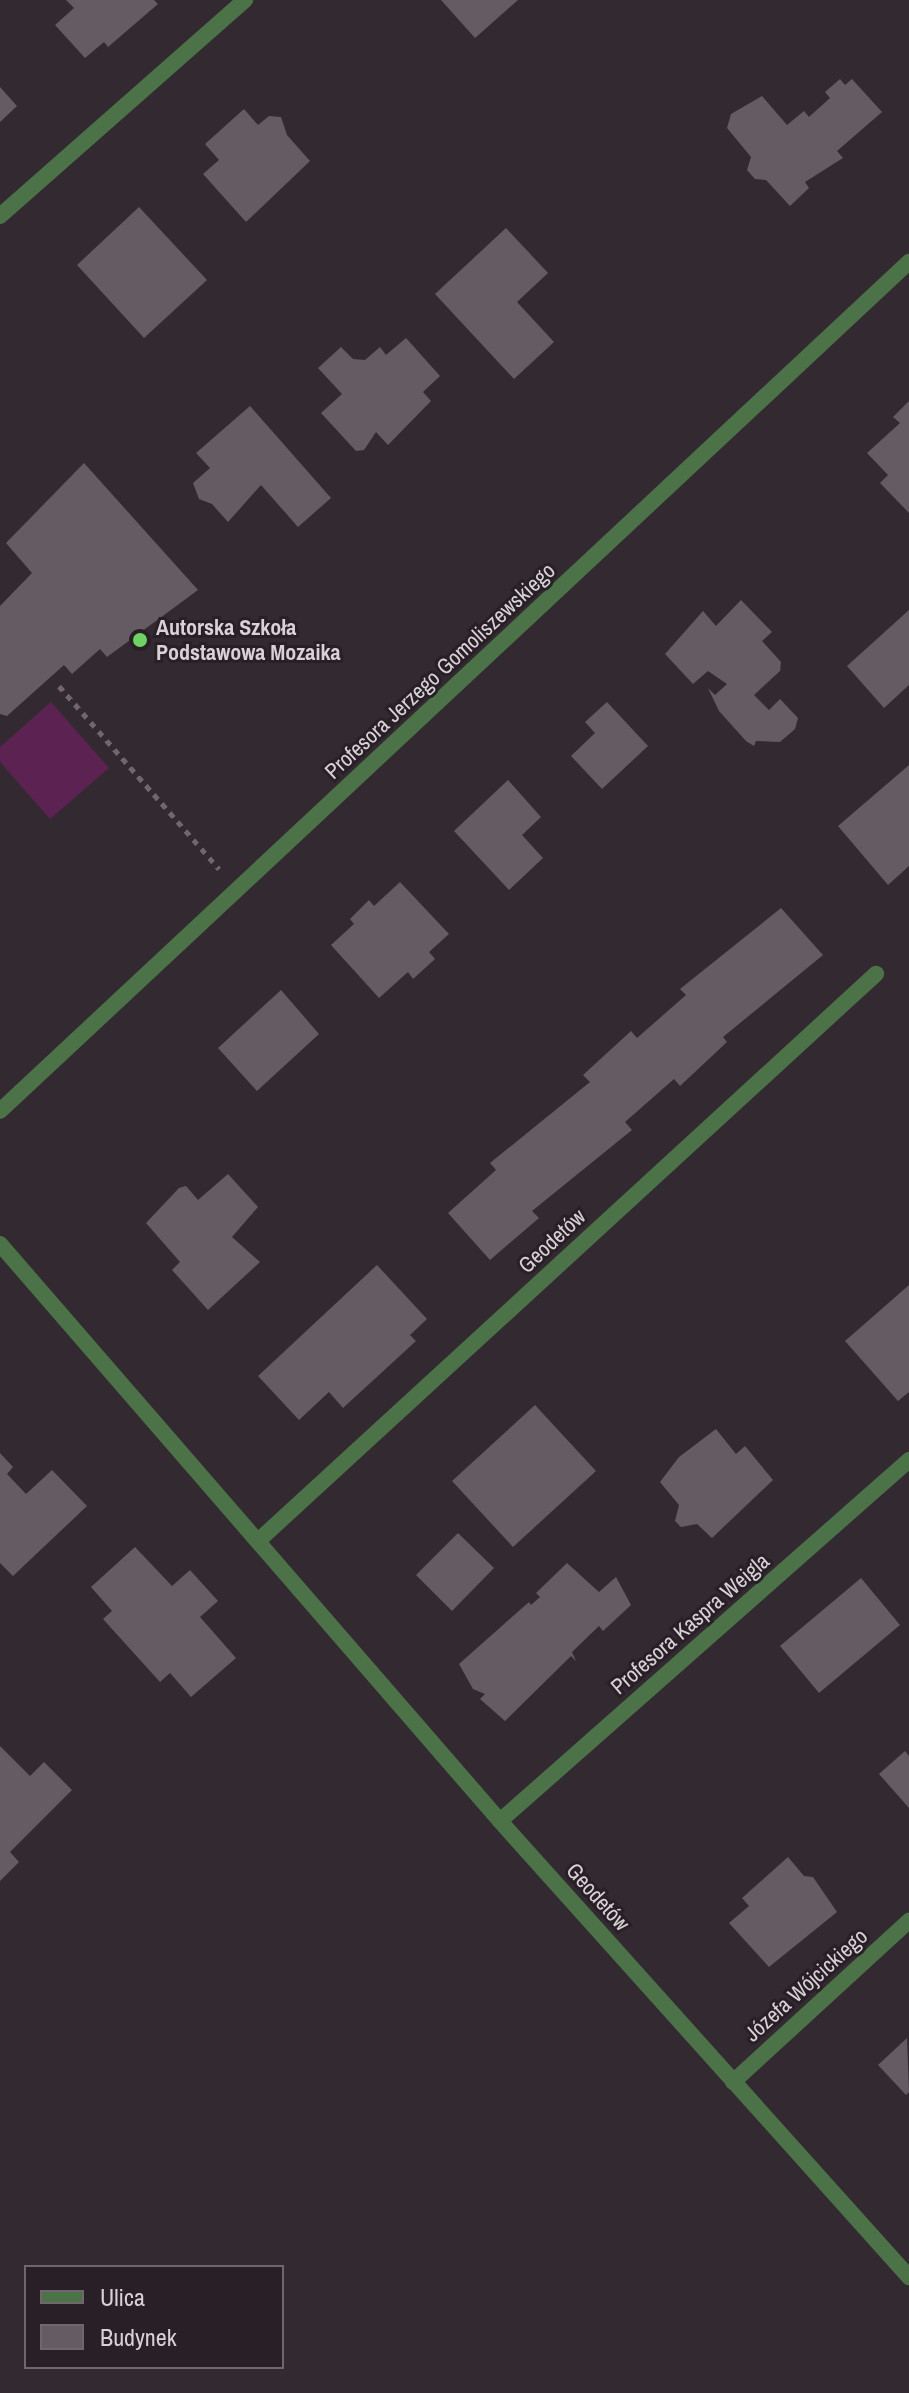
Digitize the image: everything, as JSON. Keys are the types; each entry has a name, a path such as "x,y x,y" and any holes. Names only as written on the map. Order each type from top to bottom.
{"street":[{"path":"0,216 245,0"},
{"name":"Profesora Jerzego Gomoliszewskiego","path":"0,1111 909,262"},
{"name":"Geodetów","path":"258,1541 876,974"},
{"name":"Geodetów","path":"0,1244 500,1821 909,2277"},
{"name":"Profesora Kaspra Weigla","path":"500,1821 909,1460"},
{"name":"Józefa Wójcickiego","path":"733,2082 909,1921"}],"path":[{"path":"59,686 237,889"}],"shaded area":[{"path":"51,702 109,768 50,819 0,762 0,747"}],"building":[{"path":"66,0 154,0 158,4 108,47 104,42 85,58 55,25 74,8"},
{"path":"441,0 518,0 475,38"},
{"path":"840,79 845,85 852,79 882,112 837,151 843,158 805,182 809,188 790,206 766,180 755,179 747,170 751,157 727,128 731,114 762,96 787,125 804,111 809,117 830,98 825,92"},
{"path":"0,87 17,106 0,122"},
{"path":"244,109 258,125 269,116 281,117 287,135 310,161 246,222 203,174 219,160 205,144"},
{"path":"139,207 207,280 144,338 77,265"},
{"path":"506,228 548,273 517,302 554,342 514,379 435,294"},
{"path":"406,338 440,376 423,392 431,401 388,445 376,432 364,450 356,451 321,413 342,394 318,368 341,347 353,359 365,360 380,347 386,355"},
{"path":"909,401 909,513 880,483 888,475 867,453 900,423 893,417"},
{"path":"250,406 331,498 298,527 261,485 228,522 212,504 199,499 193,483 210,468 196,453"},
{"path":"84,463 198,590 107,657 100,649 72,674 64,665 7,716 0,714 0,606 32,573 6,543"},
{"path":"741,600 772,632 762,641 781,662 780,671 754,695 769,710 780,699 798,718 795,729 780,742 756,741 754,746 746,741 719,711 708,688 715,695 727,684 708,671 693,684 665,654 703,611 716,626"},
{"path":"909,610 909,685 884,708 847,666"},
{"path":"607,702 648,746 602,789 571,756 595,733 585,722"},
{"path":"909,765 909,866 888,885 838,826"},
{"path":"508,780 541,817 522,835 543,858 509,890 454,831"},
{"path":"400,882 449,934 429,952 435,959 413,979 408,972 379,998 331,945 354,924 350,919 369,900 374,906"},
{"path":"781,908 823,955 723,1037 727,1042 680,1086 674,1079 625,1122 632,1130 532,1211 539,1218 490,1260 448,1213 496,1170 490,1163 590,1082 583,1075 631,1031 637,1038 686,995 680,989"},
{"path":"281,990 319,1034 257,1091 218,1048"},
{"path":"228,1174 258,1207 232,1237 260,1262 208,1310 172,1270 180,1262 146,1223 179,1188 186,1186 198,1200"},
{"path":"377,1265 427,1319 410,1335 416,1341 343,1408 329,1392 299,1420 258,1376"},
{"path":"909,1285 909,1392 898,1401 845,1341"},
{"path":"535,1405 596,1471 513,1547 452,1481"},
{"path":"716,1429 736,1454 745,1446 773,1480 712,1538 697,1524 681,1527 675,1521 679,1505 660,1482 679,1457"},
{"path":"0,1453 13,1467 7,1474 26,1494 52,1470 87,1506 13,1576 0,1563"},
{"path":"458,1533 494,1568 452,1611 416,1575"},
{"path":"135,1547 172,1586 190,1570 218,1601 200,1617 236,1658 191,1697 170,1673 160,1682 103,1619 112,1611 91,1587"},
{"path":"567,1563 599,1592 616,1577 631,1605 603,1631 599,1626 572,1652 576,1661 571,1656 505,1721 480,1699 485,1694 473,1689 459,1664 529,1602 531,1605 540,1597 536,1593"},
{"path":"861,1578 900,1625 819,1693 780,1646"},
{"path":"0,1746 30,1776 44,1762 72,1790 10,1852 19,1862 0,1881"},
{"path":"905,1751 909,1756 909,1808 879,1774"},
{"path":"788,1857 804,1876 813,1877 837,1912 769,1967 729,1923 749,1906 742,1898"},
{"path":"907,2038 909,2092 906,2095 878,2065"}],"place":[{"name":"Autorska Szkoła Podstawowa Mozaika","path":"140,640"}]}
